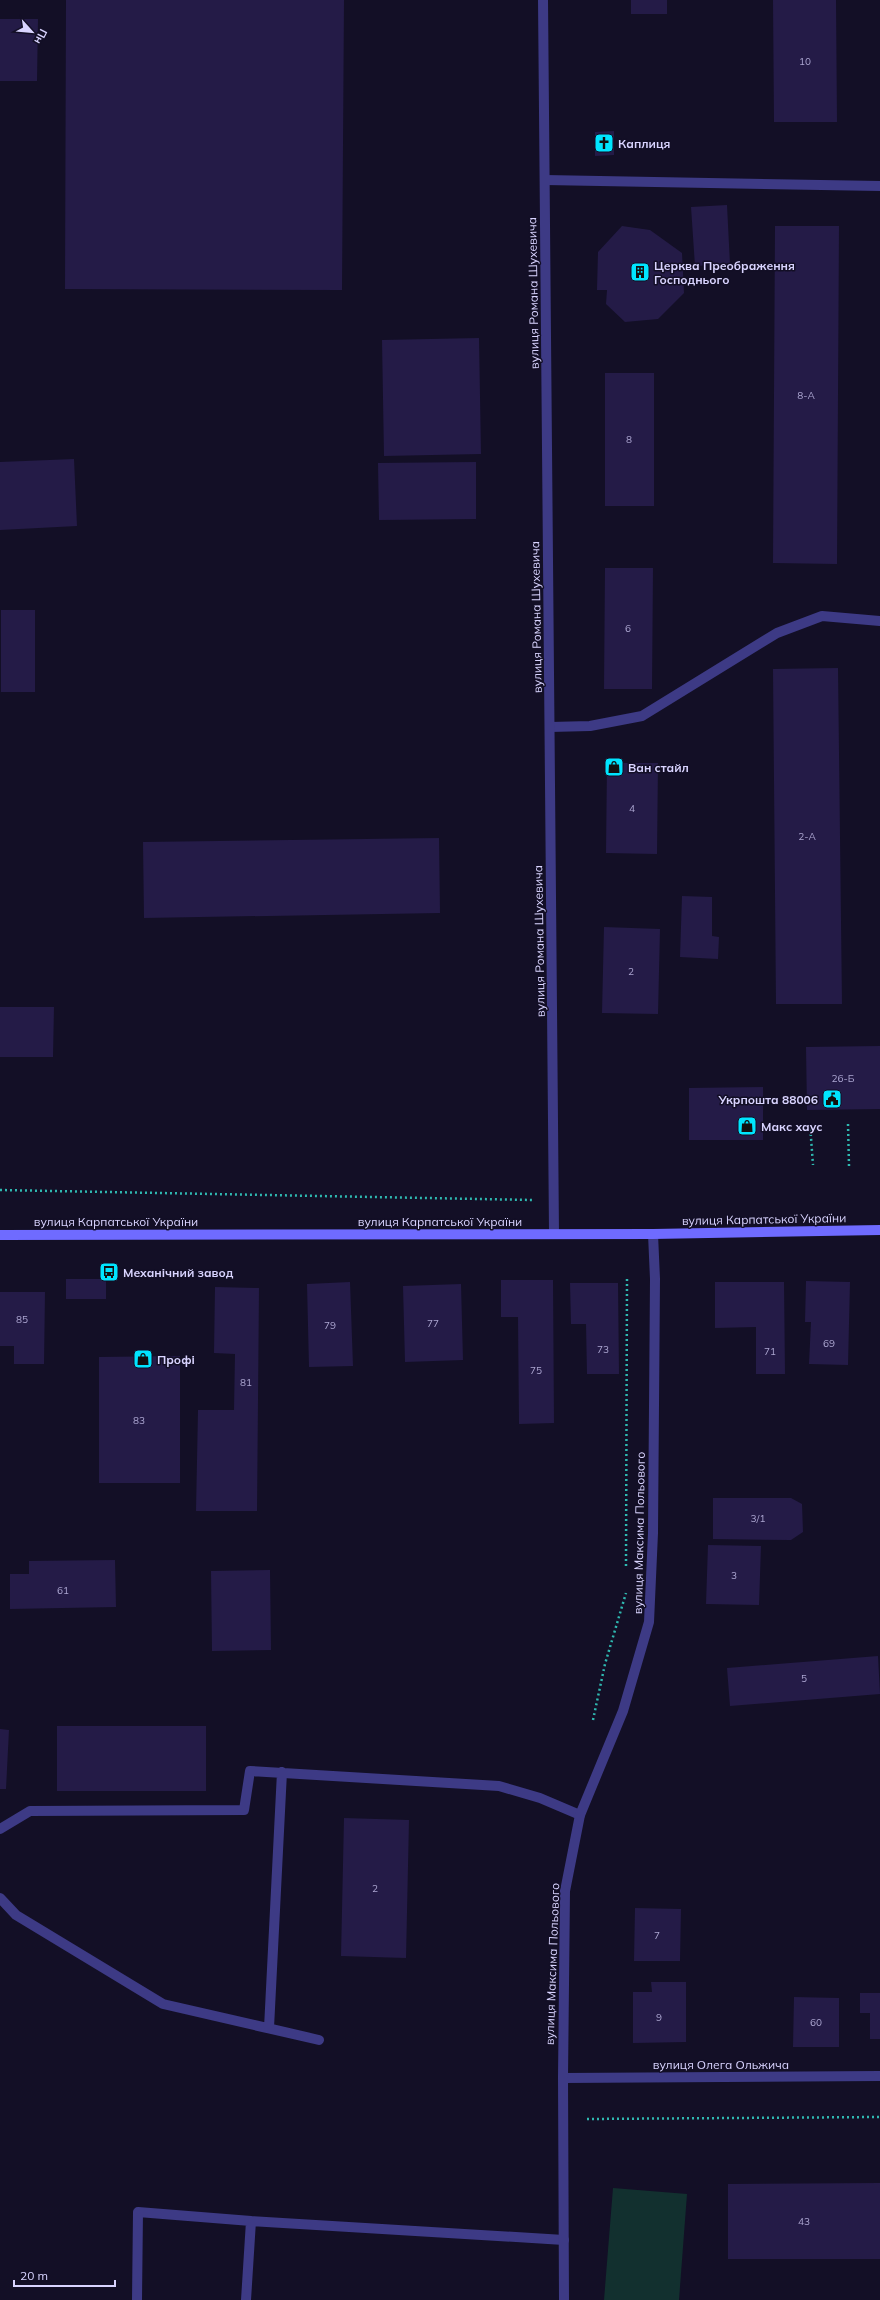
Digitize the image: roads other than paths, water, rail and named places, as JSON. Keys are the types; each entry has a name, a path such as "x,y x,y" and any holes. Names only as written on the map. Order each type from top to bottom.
{"main road":[{"name":"вулиця Карпатської України","path":"0,1235 653,1234 880,1230"}],"street":[{"name":"вулиця Романа Шухевича","path":"543,0 554,1233"},
{"path":"545,180 880,186"},
{"path":"550,726 590,726 642,716 777,633 822,616 880,621"},
{"name":"вулиця Максима Польового","path":"564,2300 563,2078 565,1891 580,1815 623,1711 649,1622 653,1525 656,1279 653,1234"},
{"path":"0,1829 30,1811 244,1810 250,1770 499,1786 540,1798 580,1815"},
{"path":"269,2028 282,1772"},
{"path":"0,1898 16,1915 163,2004 319,2040"},
{"name":"вулиця Олега Ольжича","path":"563,2078 880,2076"},
{"path":"137,2300 138,2212 251,2221 564,2240"},
{"path":"246,2300 251,2221"}],"place":[{"name":"Каплиця","path":"604,143"},
{"name":"Церква Преображення Господнього","path":"640,272"},
{"name":"Ван стайл","path":"614,767"},
{"name":"Укрпошта 88006","path":"832,1099"},
{"name":"Макс хаус","path":"747,1126"},
{"name":"Механічний завод","path":"109,1272"},
{"name":"Профі","path":"143,1359"}]}
